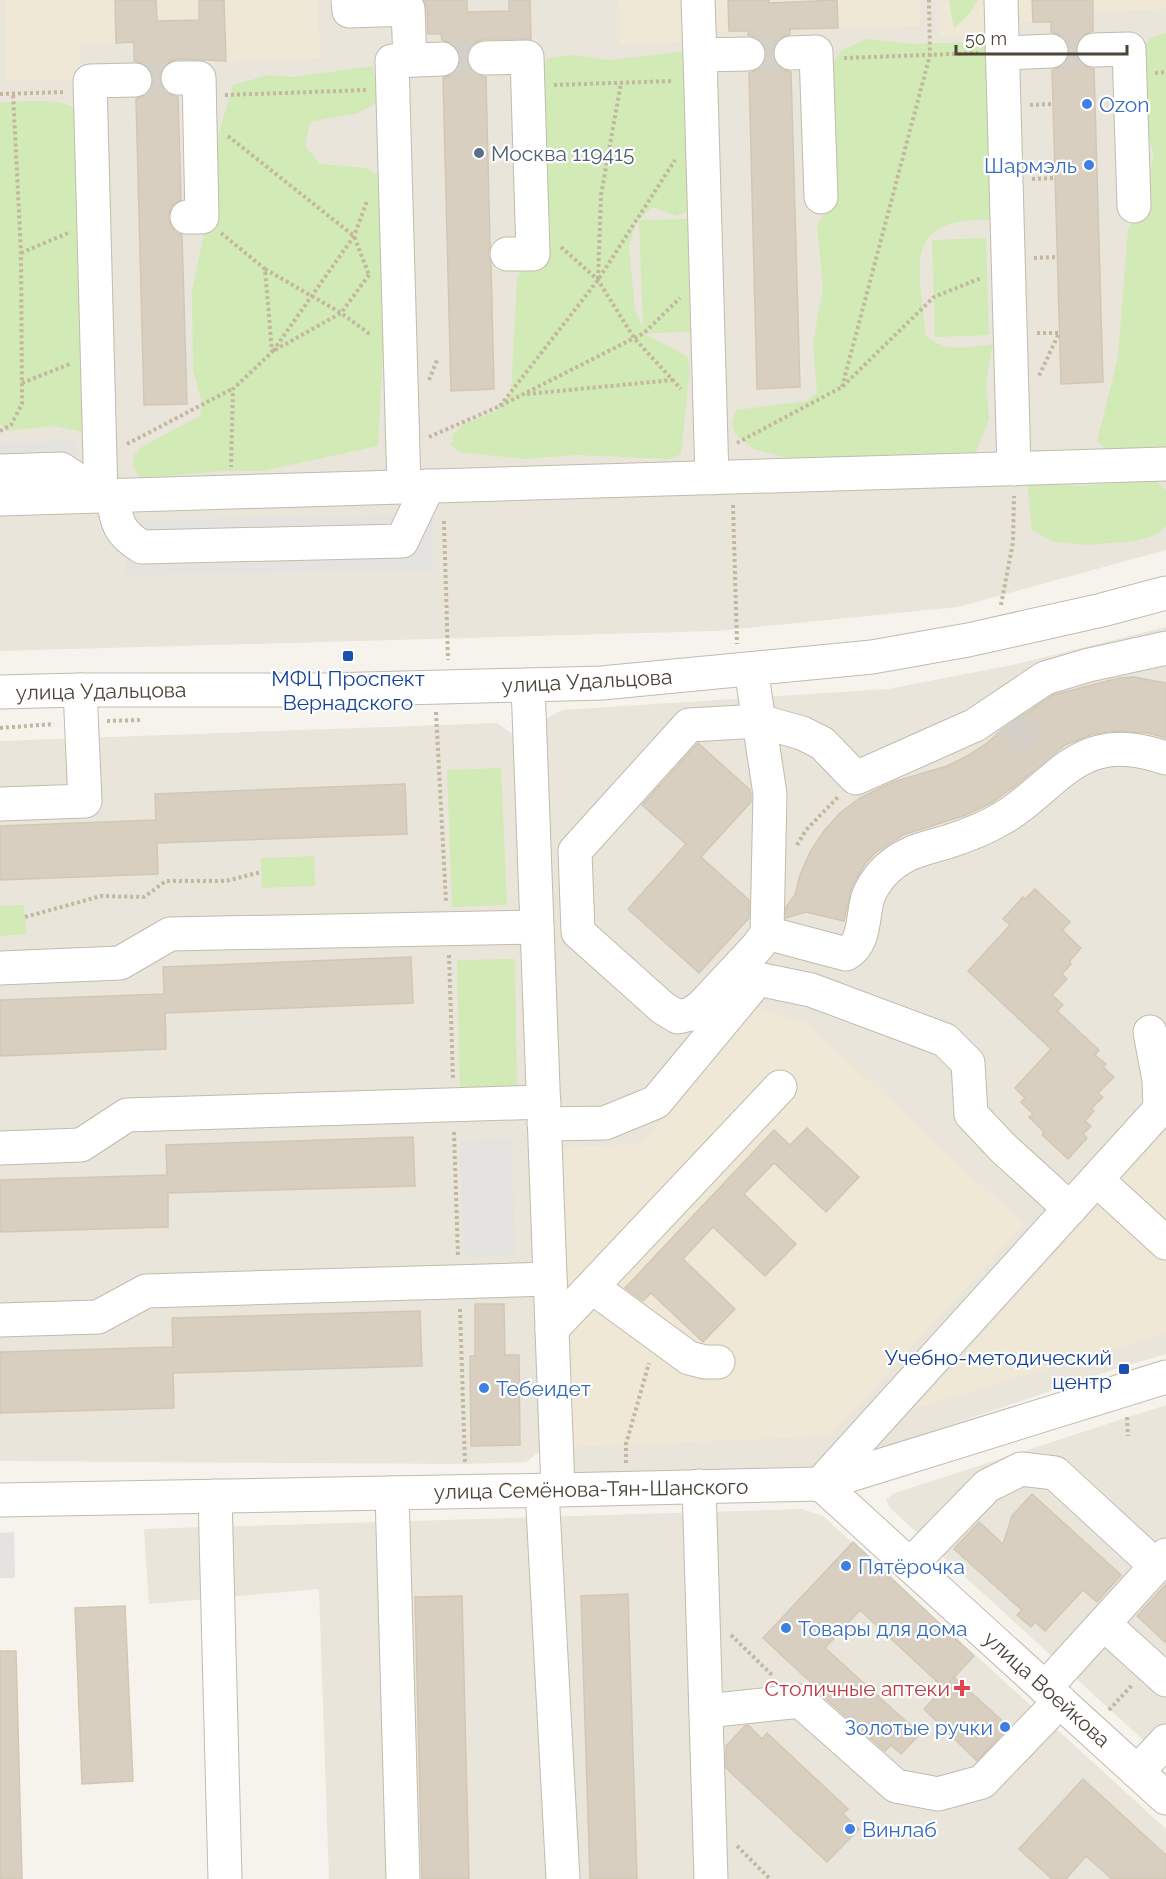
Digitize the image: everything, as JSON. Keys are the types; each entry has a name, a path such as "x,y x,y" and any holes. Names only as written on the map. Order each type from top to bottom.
{"street":[{"path":"348,0 349,11 408,9 410,60"},
{"path":"698,0 710,420 718,471"},
{"path":"1001,0 1014,469"},
{"path":"1094,50 1130,49 1134,206"},
{"path":"1002,53 1051,51"},
{"path":"700,68 748,54"},
{"path":"804,56 820,197"},
{"path":"485,58 527,57 533,254 507,254"},
{"path":"425,486 403,448 400,356 384,275 393,89 392,61 442,59"},
{"path":"135,80 90,81 100,458 107,496 118,525 131,540 142,547 402,541 425,486"},
{"path":"187,218 202,217 192,96"},
{"path":"0,499 425,486 718,471 1014,469 1166,464"},
{"path":"0,471 61,469 107,496"},
{"name":"улица Удальцова","path":"0,692 326,690 602,683 744,657 872,657 968,640 1166,593"},
{"path":"744,657 759,721 770,794 767,933 758,946 702,1006 691,1014 678,1017 663,1008 578,932 575,851 689,725 759,721 802,733 822,743 856,778 975,725 1004,716 1045,678 1089,664 1166,648"},
{"path":"528,685 552,1329 550,1490 563,1879"},
{"path":"0,804 85,801 81,690"},
{"path":"767,933 846,954 858,943 868,897 877,881 889,866 911,852 975,832 1003,818 1029,801 1053,767 1100,751 1129,749 1166,758"},
{"path":"0,968 120,963 170,934 537,927"},
{"path":"0,1148 81,1145 127,1115 453,1105 544,1113 605,1123 656,1102 758,979 812,990 945,1040 968,1063 971,1114 1002,1147 1070,1209"},
{"path":"821,1484 1160,1109 1159,1080 1150,1032"},
{"path":"552,1329 780,1087"},
{"path":"1097,1180 1166,1243"},
{"path":"0,1320 98,1317 146,1291 550,1279"},
{"path":"592,1287 688,1358 718,1362"},
{"name":"улица Семёнова-Тян-Шанского","path":"0,1500 821,1484 1166,1377"},
{"path":"706,1711 800,1701 896,1786 938,1794 982,1782 1053,1694 1104,1624 1161,1561 1054,1473 1021,1469 987,1486 910,1565"},
{"name":"улица Воейкова","path":"821,1484 1166,1798"},
{"path":"699,1486 711,1879"},
{"path":"392,1493 403,1879"},
{"path":"215,1496 225,1879"},
{"path":"1104,1624 1158,1673"},
{"path":"1137,1772 1166,1741"}],"path":[{"path":"842,387 930,55 929,0"},
{"path":"804,56 1002,53"},
{"path":"528,85 621,83 700,68"},
{"path":"598,280 601,195 621,83"},
{"path":"192,96 393,89"},
{"path":"0,94 90,91"},
{"path":"0,431 11,425 22,404 21,254 13,93"},
{"path":"192,96 354,236 384,275 341,313 272,352"},
{"path":"500,406 598,280 676,159"},
{"path":"100,458 233,389 272,352 354,236 370,192"},
{"path":"21,254 93,222"},
{"path":"235,244 265,269 341,313 400,356"},
{"path":"560,246 598,280 634,338 710,420"},
{"path":"265,269 272,352"},
{"path":"744,657 718,471 842,387 934,297 987,276 1008,277"},
{"path":"403,448 500,406 644,333 694,283 706,284"},
{"path":"1037,333 1059,333"},
{"path":"22,383 97,353"},
{"path":"523,394 673,380"},
{"path":"231,492 233,389"},
{"path":"1000,609 1013,542 1014,469"},
{"path":"425,486 448,664"},
{"path":"436,709 448,928 459,1260"},
{"path":"796,848 806,830 856,778"},
{"path":"25,917 101,896 144,897 166,882 226,881 261,872"},
{"path":"460,1308 465,1464"},
{"path":"626,1468 626,1444 657,1336"},
{"path":"703,1609 800,1701"},
{"path":"1106,1713 1158,1673"}],"shaded area":[{"path":"0,0 1166,0 1166,550 958,607 716,631 0,651"},
{"path":"5,0 318,0 320,58 177,63 176,30 134,32 134,42 80,44 81,79 7,81"},
{"path":"619,0 919,0 920,26 790,29 790,15 747,31 688,32 688,42 620,44"},
{"path":"939,0 1166,0 1166,9 1093,12 1050,22 987,23 987,35 940,37"},
{"path":"77,441 78,481 0,483 0,443"},
{"path":"433,514 433,570 126,575 126,520"},
{"path":"1166,627 1166,1354 1109,1371 825,1468 572,1478 542,721 562,710 888,689 1017,664"},
{"path":"497,723 514,735 540,1451 526,1462 465,1464 0,1461 0,741"},
{"path":"752,1006 806,1023 1024,1225 829,1436 571,1447 560,1147 643,1144"},
{"path":"1166,1131 1166,1333 915,1408 1111,1192"},
{"path":"512,1138 515,1255 464,1257 460,1140"},
{"path":"1166,1405 1166,1761 890,1508 886,1500 892,1494"},
{"path":"802,1509 823,1516 1166,1829 1166,1879 329,1879 319,1589 149,1604 144,1529"},
{"path":"14,1532 15,1578 0,1578 0,1533"}],"green space":[{"path":"949,0 978,0 970,13 954,29"},
{"path":"1166,33 1166,448 1151,447 1143,457 1106,450 1097,441 1118,357 1128,229 1141,205 1154,156 1137,98 1134,60 1151,38"},
{"path":"866,39 914,44 977,42 989,45 993,220 963,221 942,227 929,237 922,251 920,269 926,336 949,347 993,344 986,382 989,419 976,452 967,459 918,453 826,468 753,449 735,434 732,422 736,410 807,401 817,393 813,343 823,287 817,226 834,194 827,96 835,60 842,50"},
{"path":"688,51 688,211 676,216 653,207 639,220 691,219 696,331 645,334 687,356 690,369 681,454 669,459 576,455 524,459 460,452 451,445 454,433 463,425 496,411 511,393 517,278 523,267 543,253 551,231 541,147 543,68 548,58 573,55 608,60","holes":["639,222 643,328 635,310 629,247 635,224"]},
{"path":"373,66 378,102 358,113 310,122 305,146 320,164 367,168 385,180 386,295 378,446 262,471 224,471 140,478 133,467 134,455 143,446 200,416 202,404 193,369 192,290 210,207 213,154 233,85 268,75 293,77"},
{"path":"26,101 61,103 80,111 76,207 89,426 82,432 54,426 6,431 0,423 0,103"},
{"path":"986,238 989,335 935,337 932,240"},
{"path":"1154,479 1166,490 1166,526 1156,535 1134,541 1087,545 1052,541 1032,530 1027,481 1079,486"},
{"path":"501,768 507,905 452,907 447,770"},
{"path":"314,856 315,886 262,888 261,858"},
{"path":"24,905 26,934 0,936 0,906"},
{"path":"515,959 517,1089 460,1091 457,960"}],"building":[{"path":"115,0 156,0 157,21 199,20 199,0 224,0 226,61 177,59 162,68 159,77 162,88 178,97 181,200 171,207 168,218 171,227 182,235 187,404 144,405 136,99 144,96 151,89 154,79 151,70 144,64 134,61 134,42 116,43"},
{"path":"424,0 467,0 467,12 509,11 509,0 530,0 531,39 484,39 476,42 469,49 466,58 469,68 477,75 486,77 490,246 488,255 491,263 494,389 451,391 443,78 451,75 458,68 461,58 458,50 451,43 442,40 441,34 428,34 427,8"},
{"path":"728,0 769,0 769,3 837,0 838,28 790,29 790,34 782,37 775,44 772,53 776,63 783,70 791,72 800,387 757,389 749,73 764,64 767,53 764,44 756,37 748,35 748,31 729,31"},
{"path":"1032,0 1093,0 1093,31 1085,34 1078,41 1075,51 1078,59 1085,66 1094,69 1103,382 1061,384 1052,70 1060,67 1067,60 1070,50 1060,35 1051,32 1051,22 1033,22"},
{"path":"1134,677 1166,683 1166,738 1148,733 1113,731 1093,734 1065,745 991,803 966,815 903,835 876,852 865,864 852,886 844,921 806,912 786,918 786,907 795,895 800,875 810,852 840,813 860,798 893,782 947,766 967,756 1053,695 1119,678"},
{"path":"698,743 750,790 751,795 751,802 701,857 749,900 749,918 699,973 628,909 686,844 642,805"},
{"path":"405,784 407,834 157,843 158,874 0,880 0,826 156,820 155,794"},
{"path":"1035,889 1070,922 1062,930 1081,948 1062,974 1067,979 1052,995 1063,1005 1057,1011 1099,1050 1095,1055 1106,1064 1103,1067 1114,1077 1098,1093 1103,1097 1091,1109 1094,1111 1085,1121 1091,1126 1083,1134 1087,1138 1068,1159 1042,1135 1044,1132 1029,1117 1033,1114 1021,1102 1025,1098 1015,1088 1051,1049 968,971 1010,925 1003,919 1023,897 1025,899"},
{"path":"411,957 413,1003 165,1013 166,1049 0,1056 0,1000 164,994 163,967"},
{"path":"807,1128 859,1177 826,1212 774,1163 744,1194 796,1244 765,1276 713,1227 683,1259 735,1309 703,1342 651,1293 643,1301 625,1288 774,1130 790,1145"},
{"path":"413,1137 415,1186 168,1193 168,1227 0,1232 0,1180 167,1175 166,1145"},
{"path":"475,1304 504,1304 505,1355 519,1355 520,1445 471,1446 470,1356 475,1356"},
{"path":"420,1311 422,1366 173,1373 174,1408 0,1413 0,1352 173,1347 172,1318"},
{"path":"1032,1494 1121,1575 1097,1602 1083,1590 1045,1631 1035,1622 1031,1627 1017,1615 1022,1610 954,1549 979,1522 1003,1544 1012,1516"},
{"path":"853,1542 974,1656 944,1688 860,1610 825,1648 920,1734 901,1754 891,1745 885,1751 816,1690 818,1689 763,1638"},
{"path":"1166,1584 1166,1643 1137,1616"},
{"path":"628,1594 637,1879 590,1879 581,1596"},
{"path":"462,1596 469,1879 422,1879 415,1597"},
{"path":"125,1606 133,1781 82,1784 75,1608"},
{"path":"0,1651 16,1651 22,1879 0,1879"},
{"path":"954,1677 1009,1727 977,1761 924,1709"},
{"path":"748,1725 762,1739 767,1733 848,1809 843,1814 859,1829 827,1862 726,1768 726,1746"},
{"path":"1083,1779 1166,1855 1166,1879 1112,1879 1086,1856 1066,1879 1052,1879 1019,1849"}],"tunnel":[{"path":"1051,51 1094,50"},
{"path":"748,54 791,53"},
{"path":"442,59 485,58"},
{"path":"135,80 178,78"},
{"path":"1010,723 1047,761"}],"place":[{"name":"Ozon","path":"1087,104"},
{"name":"Москва 119415","path":"479,153"},
{"name":"Шармэль","path":"1089,165"},
{"name":"МФЦ Проспект Вернадского","path":"348,656"},
{"name":"Учебно-методический центр","path":"1124,1369"},
{"name":"Тебеидет","path":"484,1388"},
{"name":"Пятёрочка","path":"846,1566"},
{"name":"Товары для дома","path":"786,1628"},
{"name":"Столичные аптеки","path":"962,1688"},
{"name":"Золотые ручки","path":"1005,1727"},
{"name":"Винлаб","path":"850,1829"}]}
